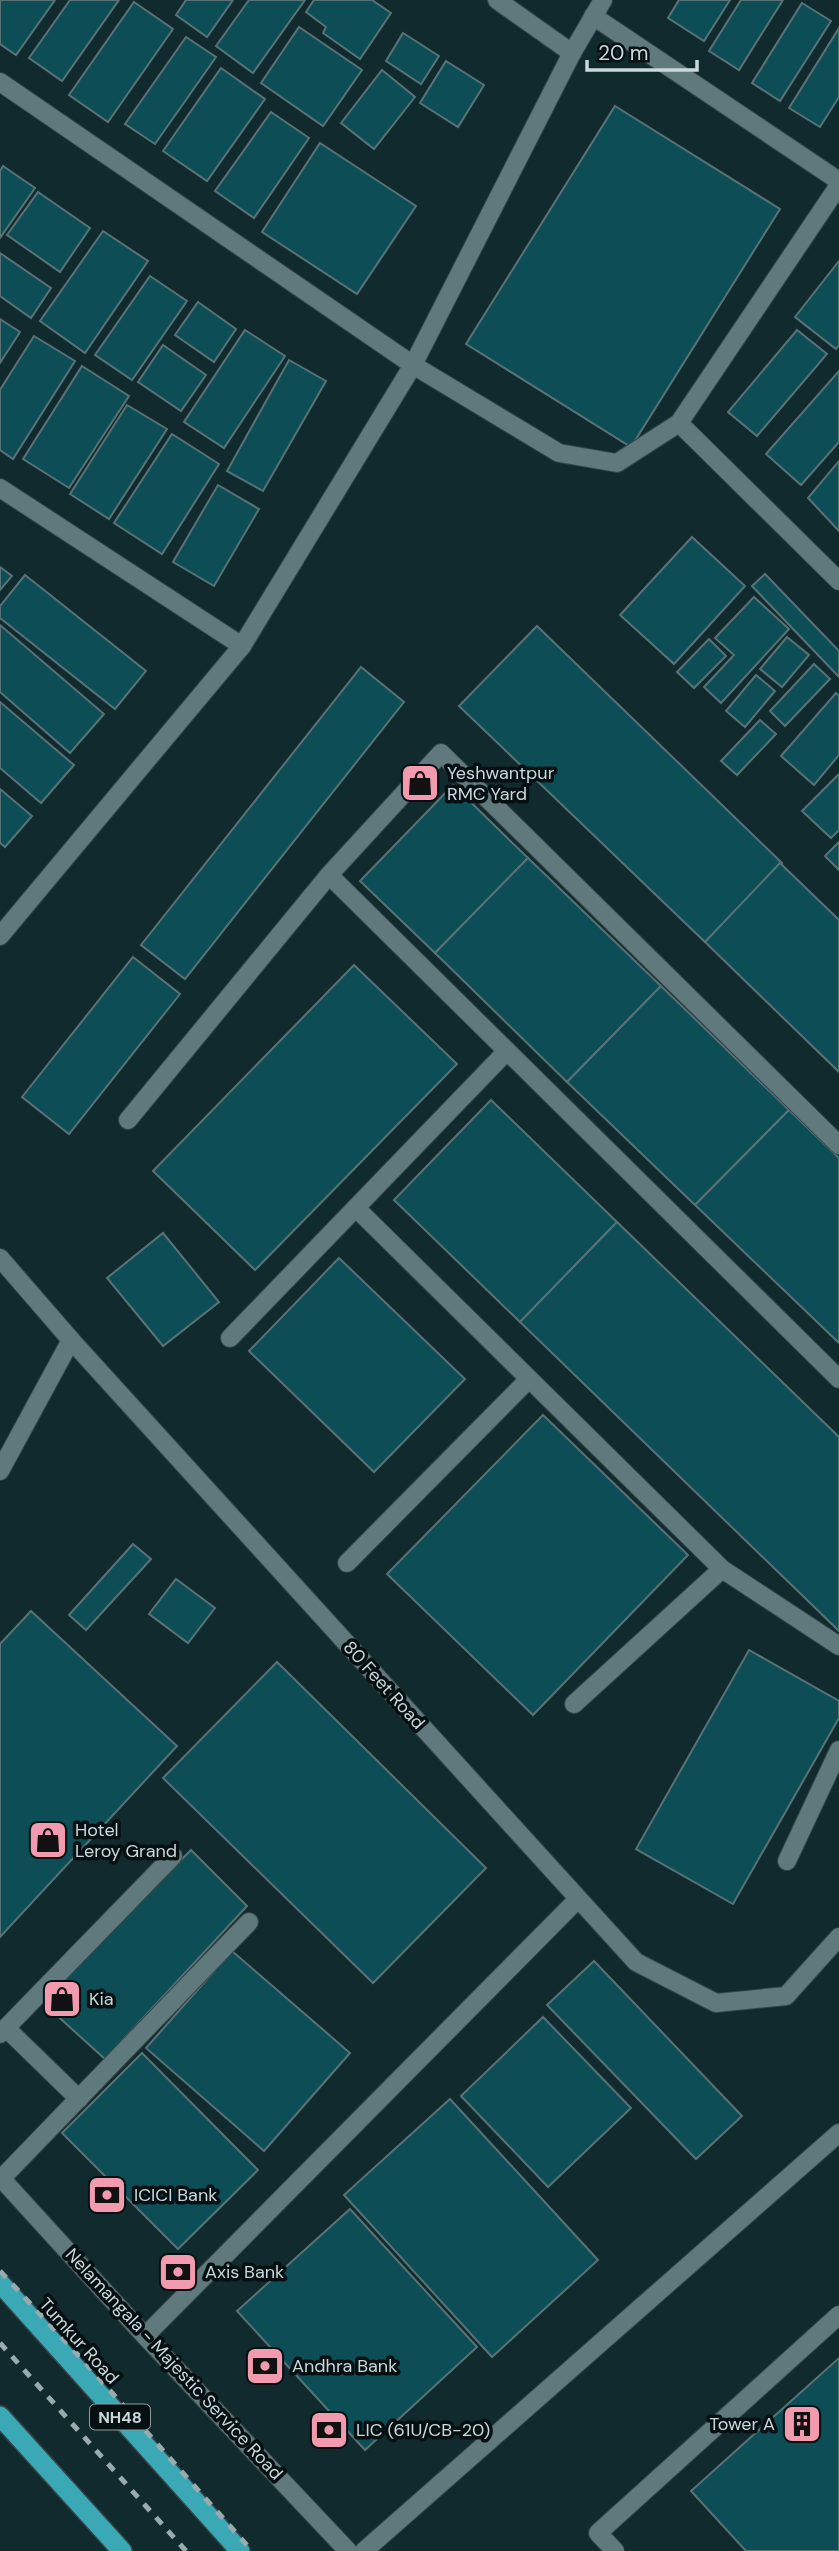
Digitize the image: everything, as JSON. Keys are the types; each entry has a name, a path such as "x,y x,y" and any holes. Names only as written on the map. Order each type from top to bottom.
{"highway":[{"name":"Tumkur Road","path":"0,2283 240,2551"},
{"path":"0,2416 122,2551"}],"street":[{"path":"497,0 572,53"},
{"path":"0,936 242,646 412,365 572,53 603,0"},
{"path":"0,82 412,365 559,453 617,463 679,422 839,183 593,16"},
{"path":"679,422 839,581"},
{"path":"0,488 242,646"},
{"path":"128,1120 329,875 441,753 839,1145"},
{"path":"329,875 839,1380"},
{"path":"230,1338 507,1051"},
{"path":"356,1208 722,1569 839,1646"},
{"name":"80 Feet Road","path":"0,1258 71,1340 636,1962 716,2003 786,1996 839,1937"},
{"path":"0,1471 71,1340"},
{"path":"347,1563 529,1379"},
{"path":"574,1704 722,1569"},
{"path":"787,1861 839,1750"},
{"path":"79,2099 3,2031 173,1856"},
{"path":"145,2336 578,1899"},
{"path":"1,2178 249,1922"},
{"path":"365,2551 839,2133"},
{"name":"Nelamangala - Majestic Service Road","path":"1,2178 145,2336 348,2551"},
{"path":"615,2551 598,2533 839,2315"}],"building":[{"path":"0,0 55,0 16,55 0,44"},
{"path":"70,0 119,0 62,81 29,58"},
{"path":"186,0 233,0 207,37 176,15"},
{"path":"249,0 305,0 253,73 216,46"},
{"path":"314,0 372,0 391,13 360,59 323,33 326,27 306,12"},
{"path":"679,0 730,0 704,41 668,18"},
{"path":"741,0 783,0 739,70 709,51"},
{"path":"134,2 173,29 108,122 69,95"},
{"path":"802,3 831,21 780,101 752,83"},
{"path":"299,27 362,70 323,126 261,83"},
{"path":"839,28 839,97 820,127 789,108"},
{"path":"403,33 439,56 421,84 386,61"},
{"path":"186,37 216,57 155,144 125,124"},
{"path":"446,61 484,85 458,127 420,103"},
{"path":"221,68 265,99 207,181 163,151"},
{"path":"382,70 415,97 374,149 341,123"},
{"path":"615,106 780,209 631,447 466,344"},
{"path":"271,112 309,138 254,218 215,191"},
{"path":"320,143 416,206 357,294 262,232"},
{"path":"3,166 35,188 0,238 0,171"},
{"path":"38,192 90,228 60,272 7,235"},
{"path":"103,231 148,261 85,353 40,321"},
{"path":"0,253 51,288 31,318 0,296"},
{"path":"839,261 839,345 836,349 795,317"},
{"path":"150,276 187,301 132,380 95,355"},
{"path":"198,302 236,329 214,362 175,335"},
{"path":"0,319 20,332 0,363"},
{"path":"245,330 285,356 224,448 184,422"},
{"path":"797,330 827,354 757,436 728,412"},
{"path":"34,336 75,361 13,459 0,450 0,390"},
{"path":"163,345 206,375 181,411 138,382"},
{"path":"289,360 326,381 263,491 227,471"},
{"path":"82,366 129,396 69,488 23,459"},
{"path":"839,371 839,442 801,485 766,454"},
{"path":"127,405 167,429 109,519 70,494"},
{"path":"172,434 219,464 162,554 114,523"},
{"path":"839,461 839,531 808,498"},
{"path":"218,485 259,509 214,586 173,562"},
{"path":"692,537 745,586 674,664 620,615"},
{"path":"0,567 12,576 0,590"},
{"path":"765,574 839,651 839,677 752,586"},
{"path":"25,575 146,671 115,709 0,618 0,606"},
{"path":"754,597 789,629 721,703 704,687 734,655 715,638"},
{"path":"0,625 104,714 70,753 0,692"},
{"path":"537,626 782,863 705,942 459,706"},
{"path":"787,637 809,655 782,687 760,669"},
{"path":"709,639 726,656 694,688 677,672"},
{"path":"814,664 830,679 785,726 770,711"},
{"path":"361,667 404,702 185,979 141,945"},
{"path":"756,675 775,691 745,727 726,711"},
{"path":"836,693 839,696 839,755 814,785 781,756"},
{"path":"0,702 74,765 41,803 0,768"},
{"path":"760,720 776,734 737,775 721,761"},
{"path":"839,774 839,830 831,838 802,811"},
{"path":"453,785 528,858 435,953 360,881"},
{"path":"0,789 32,816 5,847 0,843"},
{"path":"839,842 839,870 825,856"},
{"path":"528,858 661,986 567,1082 435,953"},
{"path":"780,863 839,920 839,1072 705,942"},
{"path":"133,957 180,994 69,1134 22,1097"},
{"path":"354,965 457,1064 255,1270 153,1171"},
{"path":"661,986 789,1110 695,1205 567,1082"},
{"path":"491,1100 617,1222 520,1322 394,1200"},
{"path":"789,1110 839,1158 839,1343 695,1205"},
{"path":"617,1222 839,1437 839,1631 520,1322"},
{"path":"163,1233 219,1302 163,1346 107,1278"},
{"path":"339,1258 465,1379 374,1472 249,1351"},
{"path":"543,1415 688,1555 533,1715 387,1574"},
{"path":"133,1544 151,1559 86,1630 69,1615"},
{"path":"176,1579 215,1608 188,1643 149,1614"},
{"name":"Hotel Leroy Grand","path":"31,1611 177,1746 0,1937 0,1644"},
{"path":"749,1650 839,1701 839,1718 733,1904 636,1849"},
{"path":"277,1662 486,1868 373,1983 163,1778"},
{"path":"191,1850 247,1906 105,2059 42,2002"},
{"path":"232,1951 350,2053 264,2151 146,2048"},
{"path":"594,1961 742,2116 696,2159 547,2005"},
{"path":"543,2017 631,2108 548,2187 461,2096"},
{"path":"142,2053 258,2170 178,2249 62,2133"},
{"path":"450,2099 598,2260 492,2357 344,2195"},
{"path":"350,2209 477,2347 365,2450 237,2311"},
{"name":"Tower A","path":"839,2358 839,2551 746,2551 691,2491"}],"railway":[{"path":"0,2271 252,2551"},
{"path":"0,2343 186,2551"}],"place":[{"name":"Yeshwantpur RMC Yard","path":"420,783"},
{"name":"Hotel Leroy Grand","path":"48,1840"},
{"name":"Kia","path":"62,1999"},
{"name":"ICICI Bank","path":"107,2195"},
{"name":"Axis Bank","path":"178,2272"},
{"name":"Andhra Bank","path":"265,2366"},
{"name":"Tower A","path":"802,2424"},
{"name":"LIC (61U/CB-20)","path":"329,2430"}]}
